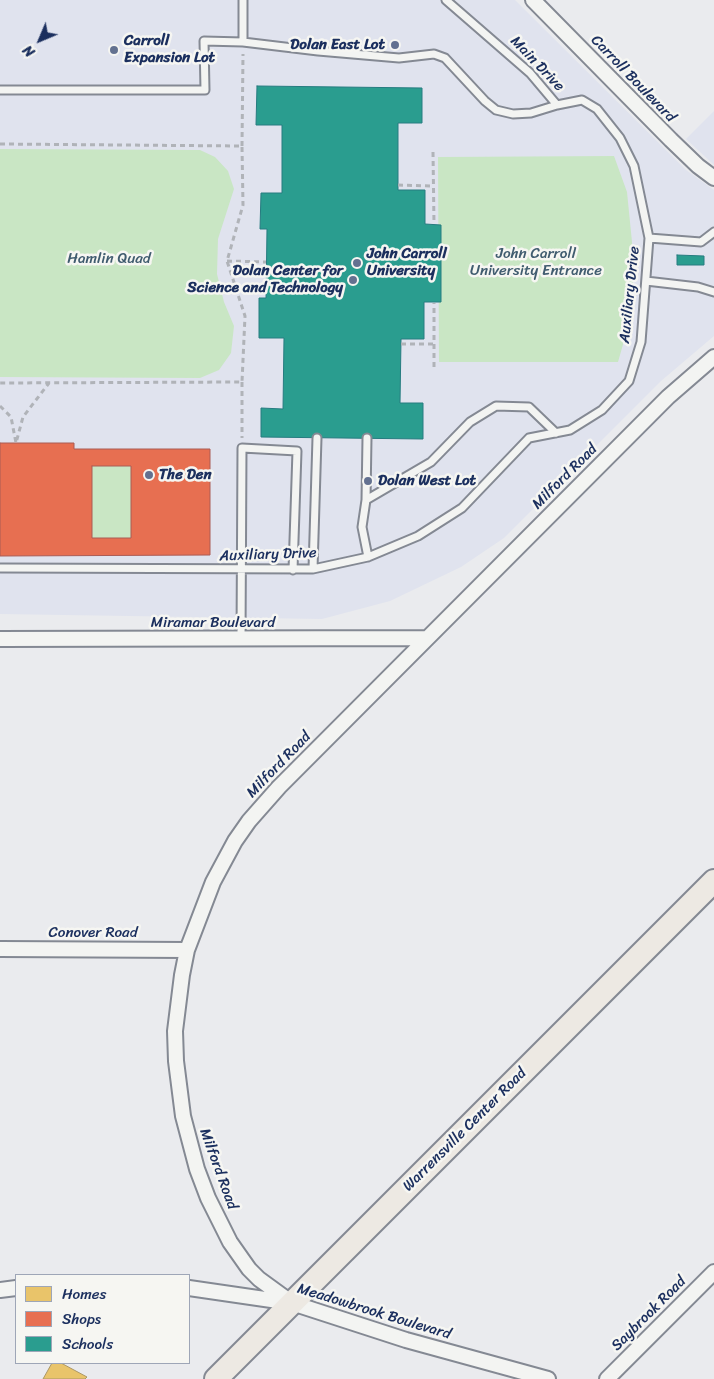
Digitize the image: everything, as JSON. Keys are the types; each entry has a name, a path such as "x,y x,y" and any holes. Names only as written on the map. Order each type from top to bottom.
{"main road":[{"name":"Warrensville Center Road","path":"216,1379 714,881"}],"street":[{"name":"Carroll Boulevard","path":"533,0 670,140 714,178"},
{"name":"Milford Road","path":"292,1303 259,1279 249,1269 230,1242 208,1198 188,1142 183,1116 176,1061 176,1031 187,950 213,882 235,841 279,787 668,397 714,357"},
{"name":"Miramar Boulevard","path":"0,639 426,638"},
{"name":"Conover Road","path":"0,949 187,950"},
{"name":"Saybrook Road","path":"607,1379 714,1272"},
{"path":"0,1290 15,1288"},
{"name":"Meadowbrook Boulevard","path":"190,1288 292,1303 406,1340 548,1379"}],"lane":[{"path":"243,0 243,42"},
{"name":"Main Drive","path":"446,0 530,72 557,105 582,100 597,109 620,138 634,166 649,238"},
{"path":"0,90 205,90 204,41 243,42 399,58 434,54 445,58 485,101 496,110 513,114 531,113 557,105"},
{"path":"649,238 701,242 714,232"},
{"name":"Auxiliary Drive","path":"0,568 313,570 368,557 418,536 462,508 529,438 570,430 602,410 629,380 641,342 649,238"},
{"path":"646,281 698,286 714,292"},
{"path":"366,500 431,462 470,422 496,406 529,407 556,433"},
{"path":"313,570 317,438"},
{"path":"367,438 366,500 362,528 368,557"},
{"path":"241,639 242,448 297,450 293,570"}],"path":[{"path":"242,448 245,316 227,261 243,205 243,42"},
{"path":"0,144 242,146"},
{"path":"433,152 434,224"},
{"path":"398,185 434,186"},
{"path":"227,261 266,262"},
{"path":"434,302 434,367"},
{"path":"401,344 434,344"},
{"path":"0,383 242,382"},
{"path":"0,406 11,417 16,443 23,417 49,383"}],"shaded area":[{"name":"John Carroll University","path":"0,0 515,0 686,170 714,190 714,336 661,381 504,538 461,567 390,601 322,619 0,614"},
{"path":"714,111 714,165 686,139"}],"green space":[{"name":"Hamlin Quad","path":"0,149 200,150 215,157 228,171 234,189 218,239 217,274 224,302 234,326 231,353 219,370 200,378 0,377"},
{"name":"John Carroll University Entrance","path":"614,156 627,192 632,242 633,283 626,334 618,362 439,362 438,157"},
{"path":"92,466 131,466 131,538 92,538"}],"building: Homes":[{"path":"51,1364 63,1364 87,1377 85,1379 43,1379"}],"building: Shops":[{"path":"0,443 74,443 74,449 210,449 210,555 0,556","holes":["92,466 131,466 131,538 92,538"]}],"building: Schools":[{"name":"Dolan Center for Science and Technology","path":"257,86 422,88 422,123 398,123 398,190 425,190 425,224 441,225 441,302 424,302 424,339 401,339 400,403 423,403 423,439 261,437 261,408 283,409 284,338 259,338 259,298 266,298 267,229 260,229 261,193 282,193 282,125 256,125"},
{"path":"677,255 704,256 704,265 677,265"}],"place":[{"name":"Dolan East Lot","path":"395,45"},
{"name":"Carroll Expansion Lot","path":"114,50"},
{"name":"John Carroll University","path":"357,263"},
{"name":"Dolan Center for Science and Technology","path":"353,280"},
{"name":"The Den","path":"149,475"},
{"name":"Dolan West Lot","path":"368,481"}]}
